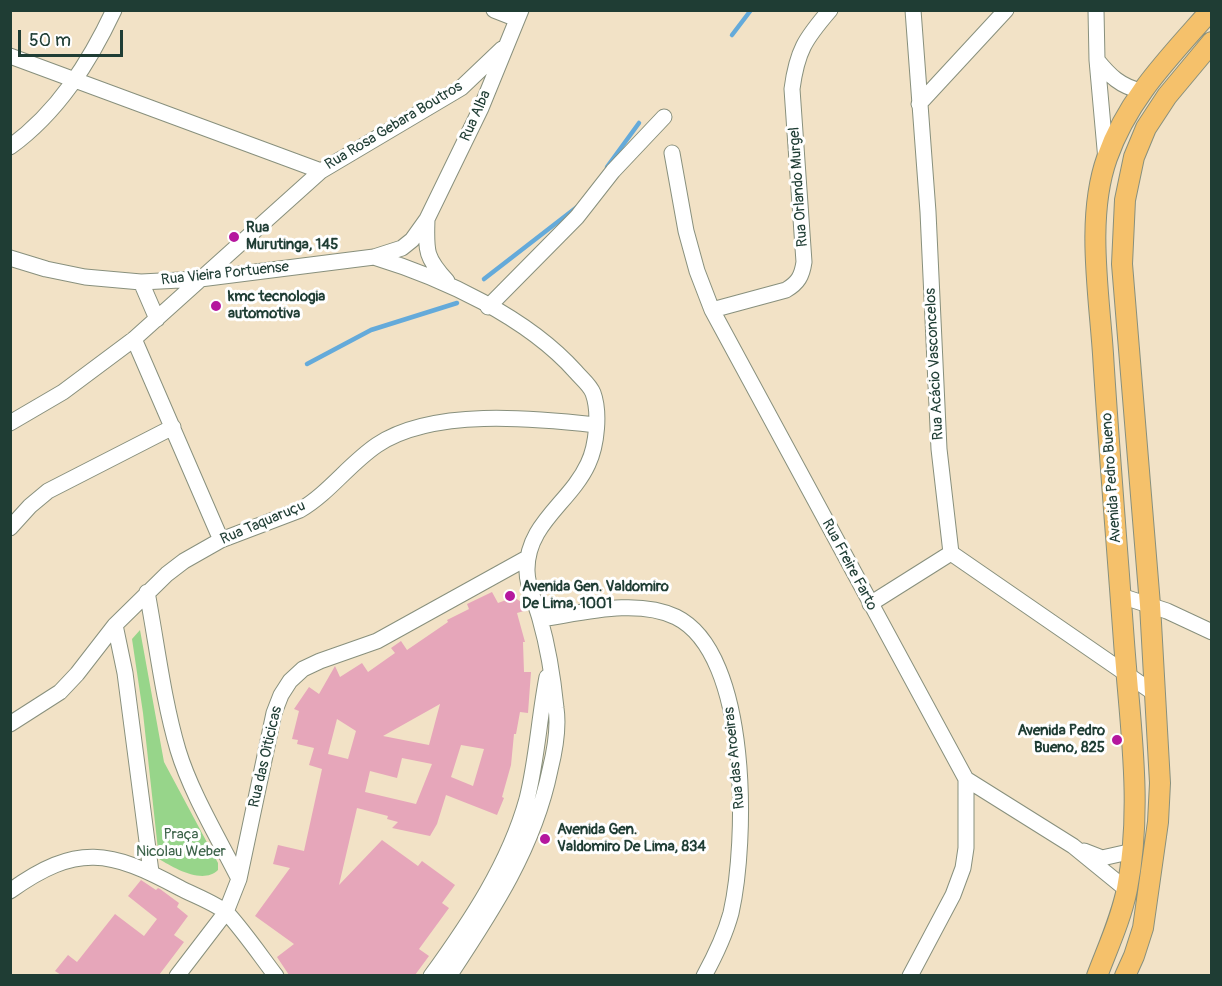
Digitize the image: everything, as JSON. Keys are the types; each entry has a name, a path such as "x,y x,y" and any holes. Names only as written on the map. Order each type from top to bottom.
{"main road":[{"name":"Avenida Pedro Bueno","path":"1097,975 1120,917 1133,851 1135,762 1126,675 1096,232 1099,196 1106,161 1118,129 1141,91 1211,10"},
{"name":"Avenida Pedro Bueno","path":"1125,975 1143,928 1155,849 1160,783 1150,605 1122,264 1125,200 1134,157 1146,128 1167,96 1207,55"},
{"path":"1133,851 1155,849"}],"street":[{"path":"10,147 54,109 75,79 114,10"},
{"path":"494,10 519,15"},
{"name":"Rua Orlando Murgel","path":"712,310 786,290 794,285 803,272 792,89 795,63 802,47 830,10"},
{"name":"Rua Acácio Vasconcelos","path":"913,10 928,212 939,449 951,553"},
{"path":"919,104 1006,10"},
{"path":"1096,10 1097,60 1106,161"},
{"name":"Rua Alba","path":"427,219 481,108 519,15"},
{"name":"Rua Rosa Gebara Boutros","path":"10,423 63,392 134,339 321,171 461,88 507,45"},
{"path":"10,56 321,171"},
{"path":"1097,60 1120,85 1141,91"},
{"path":"461,88 473,92 481,108"},
{"path":"488,307 577,217 613,171 664,117"},
{"name":"Rua Freire Farto","path":"672,153 686,231 697,271 712,310 966,779 966,848 963,868 952,895 910,975"},
{"path":"427,219 428,255 436,269 453,287"},
{"name":"Rua Vieira Portuense","path":"10,258 85,278 141,282 200,279 390,254 412,240 427,219"},
{"path":"225,256 242,273"},
{"path":"374,257 414,270 453,287 543,340 563,358 592,391 596,406 596,425 590,462 579,481 540,527 527,558 529,586 541,619 557,711 555,748 548,784 520,861 496,905 449,975"},
{"path":"141,282 157,319"},
{"path":"134,339 221,540"},
{"name":"Rua Taquaruçu","path":"10,724 60,692 115,625 147,592 184,561 221,540 300,510 310,504 378,444 404,432 434,424 479,418 531,418 596,425"},
{"path":"10,528 30,506 48,491 172,427"},
{"path":"870,604 951,553 1155,693"},
{"name":"Rua das Oiticicas","path":"177,975 226,912 239,879 274,713 290,681 303,669 320,660 377,641 527,558"},
{"path":"147,592 170,717 179,752 191,782 239,879"},
{"path":"1121,596 1150,605 1212,632"},
{"name":"Rua das Aroeiras","path":"541,619 630,607 654,610 676,617 693,629 706,645 719,670 731,709 742,803 738,865 731,913 718,951 704,975"},
{"path":"115,625 125,673 151,872"},
{"path":"1087,647 1098,651 1109,650 1124,641"},
{"path":"431,975 482,900 518,825 532,779 540,712 550,666"},
{"path":"966,779 1073,846 1126,890"},
{"path":"1073,846 1102,858 1133,851"},
{"path":"10,891 39,873 72,858 102,857 124,862 151,872 226,912 276,975"}],"green space":[{"name":"Praça Nicolau Weber","path":"140,630 164,762 218,863 218,870 205,876 188,874 159,859 143,713 132,639"}],"building":[{"path":"492,592 498,603 514,597 521,602 524,611 517,613 525,642 523,642 524,672 531,672 528,713 520,712 516,734 514,734 511,765 502,797 504,798 497,815 446,795 437,824 430,836 392,828 398,822 387,819 388,816 357,808 339,885 382,840 418,866 422,861 455,885 442,903 449,908 419,949 429,956 415,975 289,975 277,957 294,944 255,916 290,868 273,864 278,845 304,851 322,769 309,765 314,748 297,744 298,740 292,739 299,711 294,709 309,687 319,694 335,666 340,677 362,663 368,672 395,653 391,648 401,641 407,650 448,622 447,620 469,609 467,604","holes":["440,704 429,745 383,736","337,719 356,731 348,759 328,754","461,745 484,749 473,786 451,777","402,758 432,764 416,804 365,792 370,771 397,778"]},
{"path":"141,880 156,890 160,889 179,903 177,907 188,916 174,935 184,942 159,975 61,975 55,971 68,955 77,962 115,914 144,936 157,919 128,896"}],"waterway":[{"path":"732,35 751,10"},
{"path":"607,167 639,123"},
{"path":"484,279 577,207"},
{"path":"307,364 371,330 457,303"}],"place":[{"name":"Rua Murutinga, 145","path":"234,237"},
{"name":"kmc tecnologia automotiva","path":"216,306"},
{"name":"Avenida Gen. Valdomiro De Lima, 1001","path":"510,596"},
{"name":"Avenida Pedro Bueno, 825","path":"1117,740"},
{"name":"Avenida Gen. Valdomiro De Lima, 834","path":"545,839"}]}
